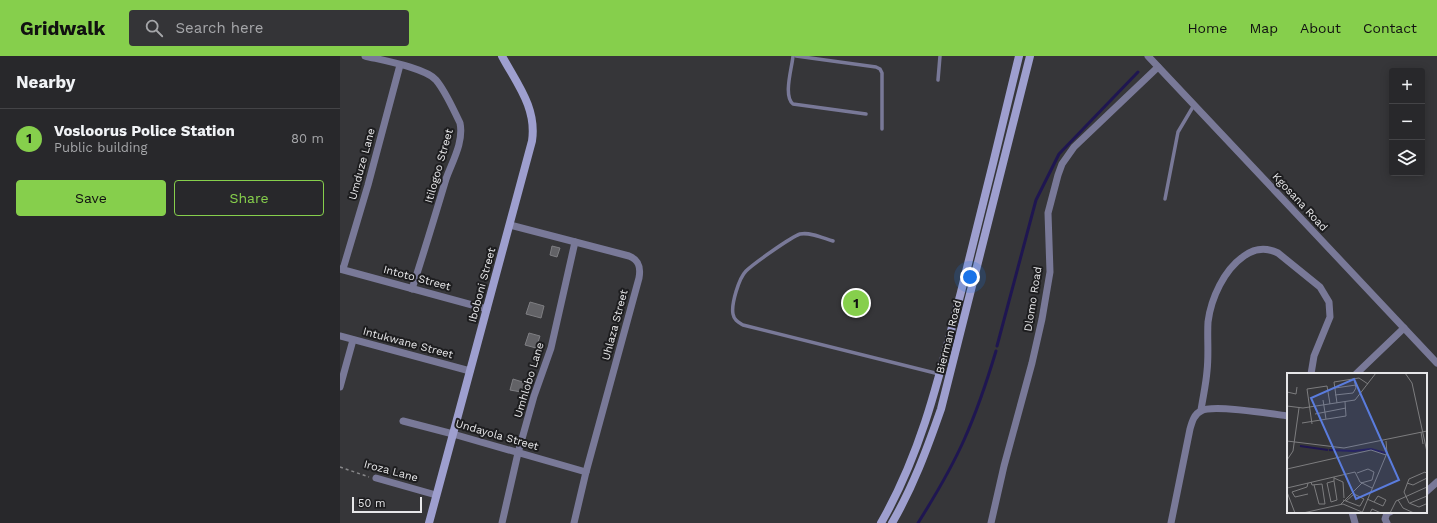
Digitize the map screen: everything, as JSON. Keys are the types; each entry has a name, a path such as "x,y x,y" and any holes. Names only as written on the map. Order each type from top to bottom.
{"main road":[{"name":"Iboboni Street","path":"429,523 532,142 533,124 530,108 502,56"},
{"name":"Bierman Road","path":"881,523 910,464 927,421 1019,56"},
{"name":"Bierman Road","path":"892,523 915,478 941,409 1030,56"}],"street":[{"name":"Itilogoo Street","path":"365,56 427,73 435,79 462,128 460,140 448,172 412,289"},
{"name":"Kgosana Road","path":"1148,56 1437,363"},
{"name":"Umduze Lane","path":"341,269 368,185 400,65"},
{"name":"Dlomo Road","path":"992,523 1004,466 1032,363 1042,319 1050,272 1048,213 1062,164 1074,147 1158,67"},
{"name":"Uhlaza Street","path":"510,225 629,256 634,258 641,271 586,472 574,523"},
{"name":"Umhlobo Lane","path":"502,523 518,453 534,396 551,348 575,242"},
{"path":"1202,410 1207,371 1208,322 1212,305 1217,291 1235,264 1256,249 1273,250 1278,253 1320,287 1329,302 1330,317 1314,356 1311,373"},
{"name":"Intoto Street","path":"341,269 487,309"},
{"path":"1357,373 1404,328"},
{"name":"Intukwane Street","path":"340,336 470,371"},
{"path":"340,388 353,340"},
{"path":"1171,523 1190,429 1192,421 1197,414 1202,410 1215,408 1287,416"},
{"name":"Undayola Street","path":"403,421 586,472"},
{"name":"Iroza Lane","path":"376,478 436,495"},
{"path":"1427,491 1437,482"},
{"path":"1352,513 1355,523"},
{"path":"1386,523 1388,513"}],"lane":[{"path":"866,114 793,104 789,101 787,95 795,56 876,67 880,69 882,73 882,129"},
{"path":"938,80 940,56"},
{"path":"1165,199 1178,132 1194,105"},
{"path":"833,241 812,234 799,235 750,266 741,277 738,284 733,308 733,315 737,321 743,325 940,374"}],"path":[{"name":"Iroza Lane","path":"340,467 376,478"}],"building":[{"path":"552,246 560,248 557,257 550,255"},
{"path":"530,302 544,306 541,318 526,314"},
{"path":"529,333 540,336 536,348 525,345"},
{"path":"513,379 529,384 526,392 510,390"}],"waterway":[{"path":"997,346 1036,200 1059,154 1138,72"},
{"path":"918,523 954,461 964,440 982,396 996,351"}],"place":[{"name":"Vosloorus Police Station","path":"856,303"}]}
